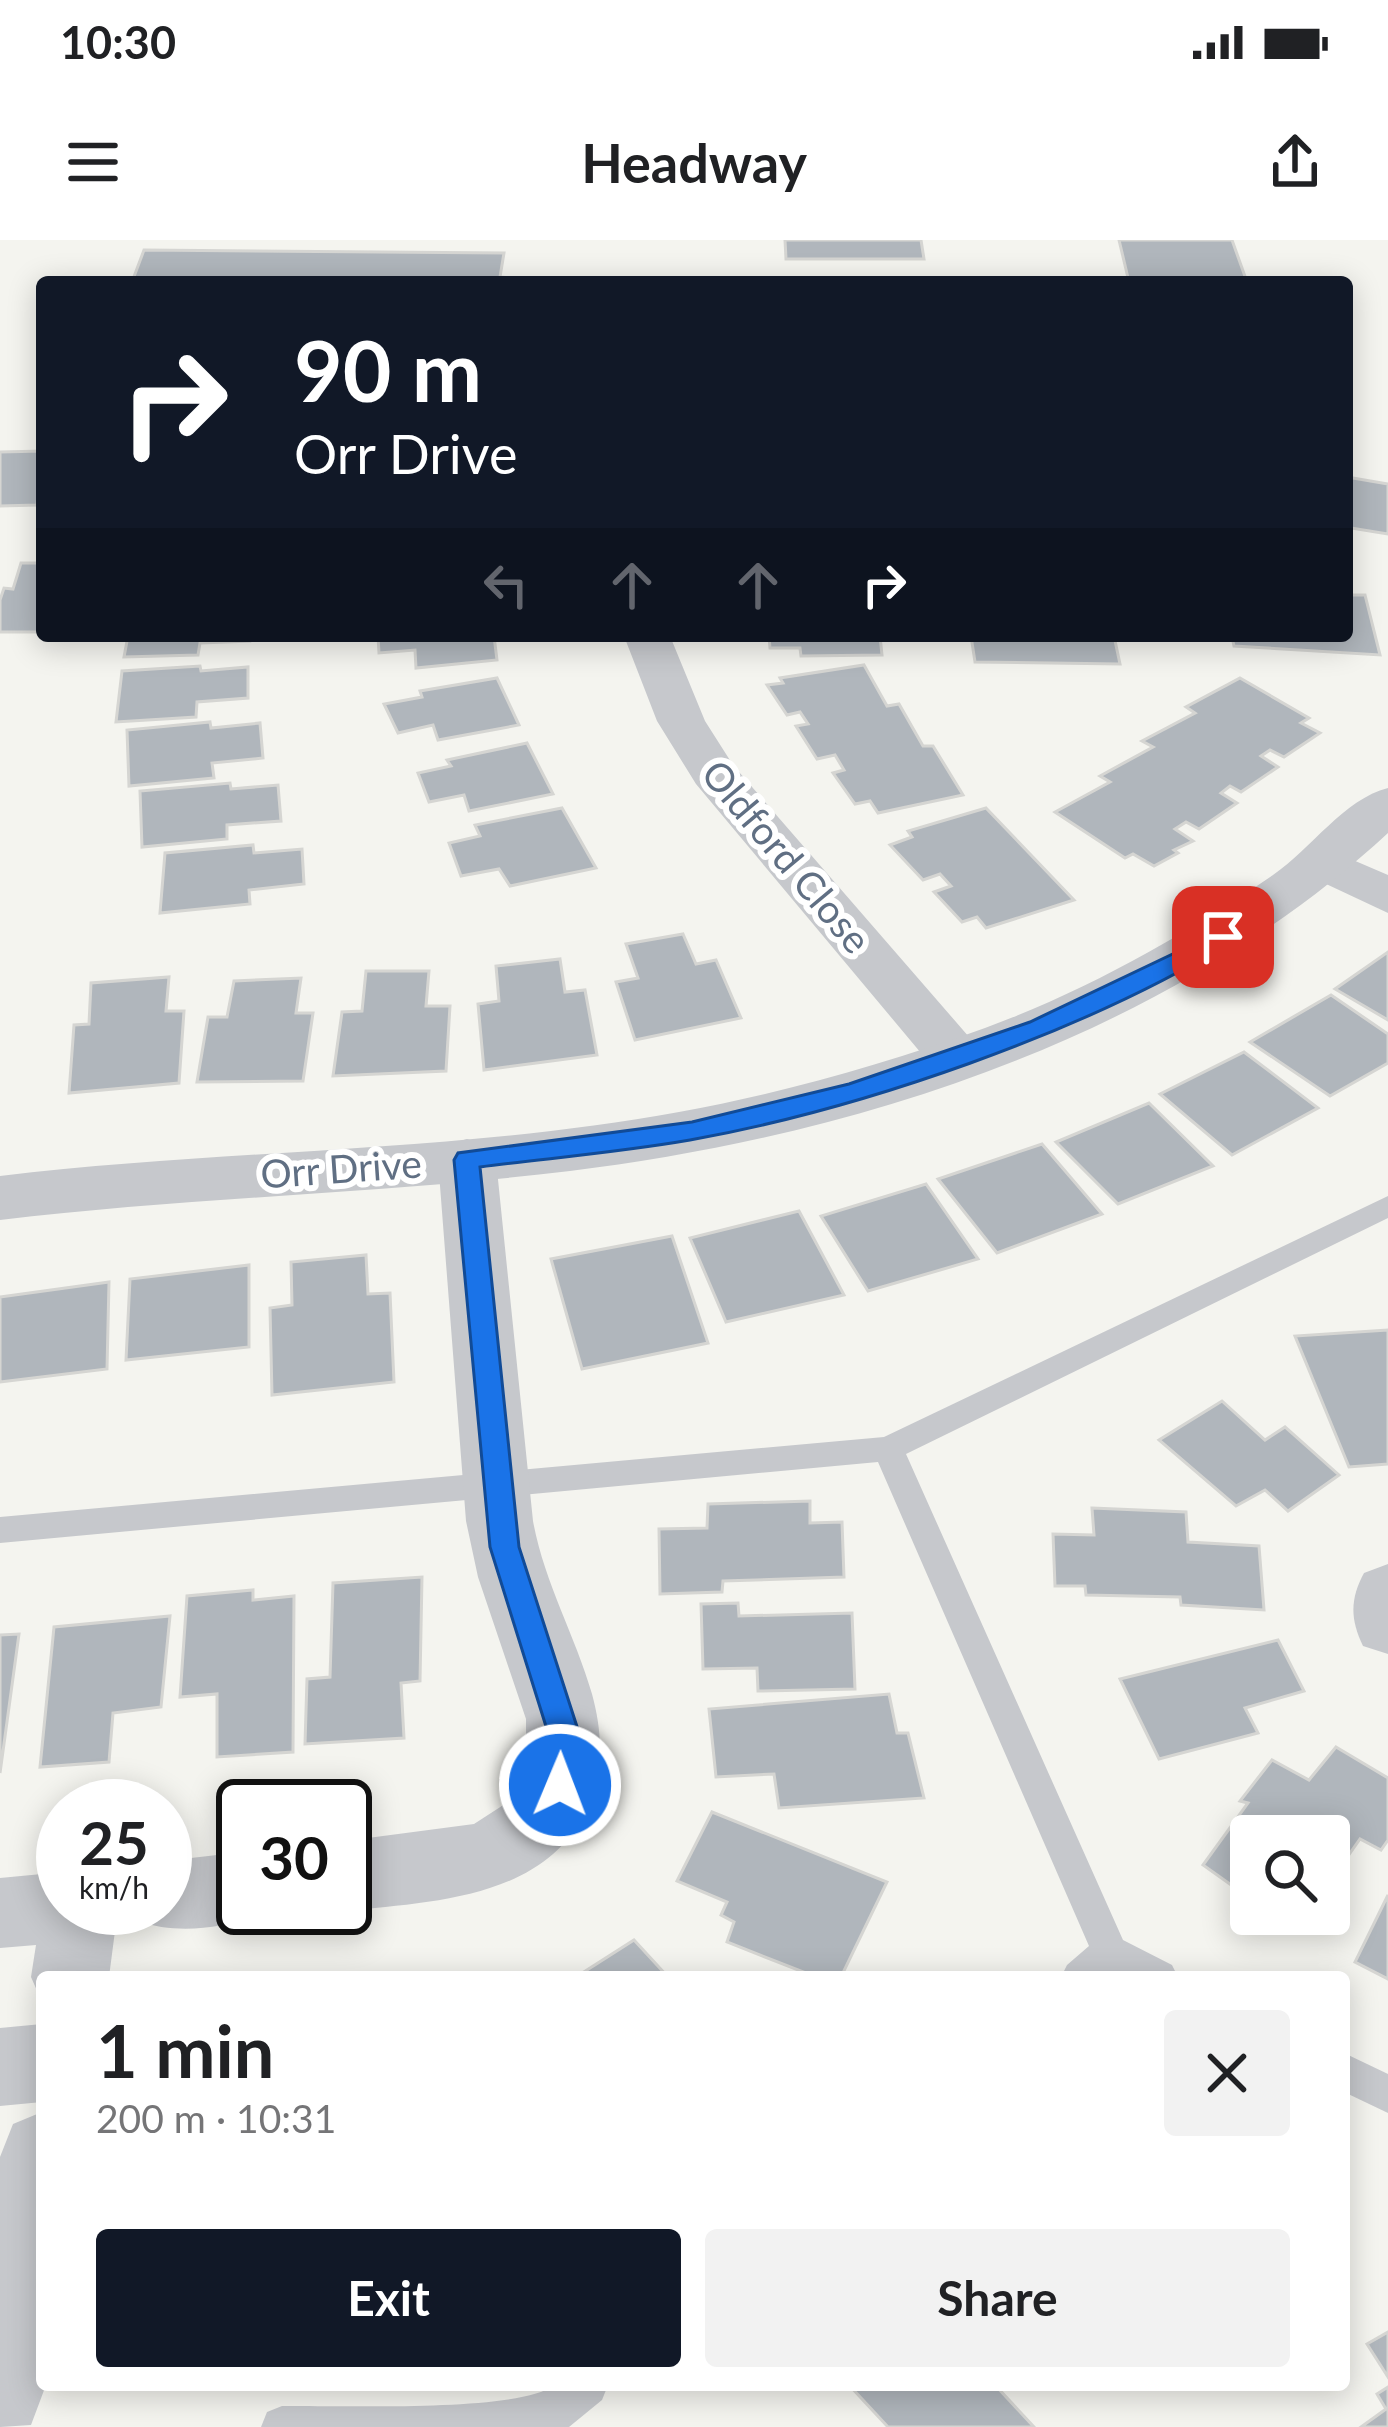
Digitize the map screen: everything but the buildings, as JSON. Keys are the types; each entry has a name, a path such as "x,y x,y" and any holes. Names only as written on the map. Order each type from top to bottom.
{"street":[{"name":"Oldford Close","path":"649,642 681,722 714,773 956,1058"},
{"name":"Orr Drive","path":"0,1198 124,1184 467,1160 692,1131 854,1091 1039,1028 1177,965 1324,864 1388,804"},
{"path":"1324,864 1388,896"},
{"path":"372,1873 455,1864 493,1853 549,1808 560,1785 565,1736 510,1571 496,1483 467,1160"},
{"path":"1388,1593 1388,1625"},
{"path":"0,1913 36,1910"},
{"path":"71,1971 76,1935"},
{"path":"0,2067 36,2064"},
{"path":"0,2394 36,2187"}],"lane":[{"path":"0,1530 888,1449 1388,1206"},
{"path":"888,1449 1110,1952 1147,1971"},
{"path":"1087,1971 1110,1952"},
{"path":"1350,2075 1388,2094"},
{"path":"282,2427 553,2420 581,2391"}],"route":[{"path":"560,1785 565,1736 505,1547 467,1160 692,1131 854,1091 1039,1028 1177,965 1223,937"}]}
